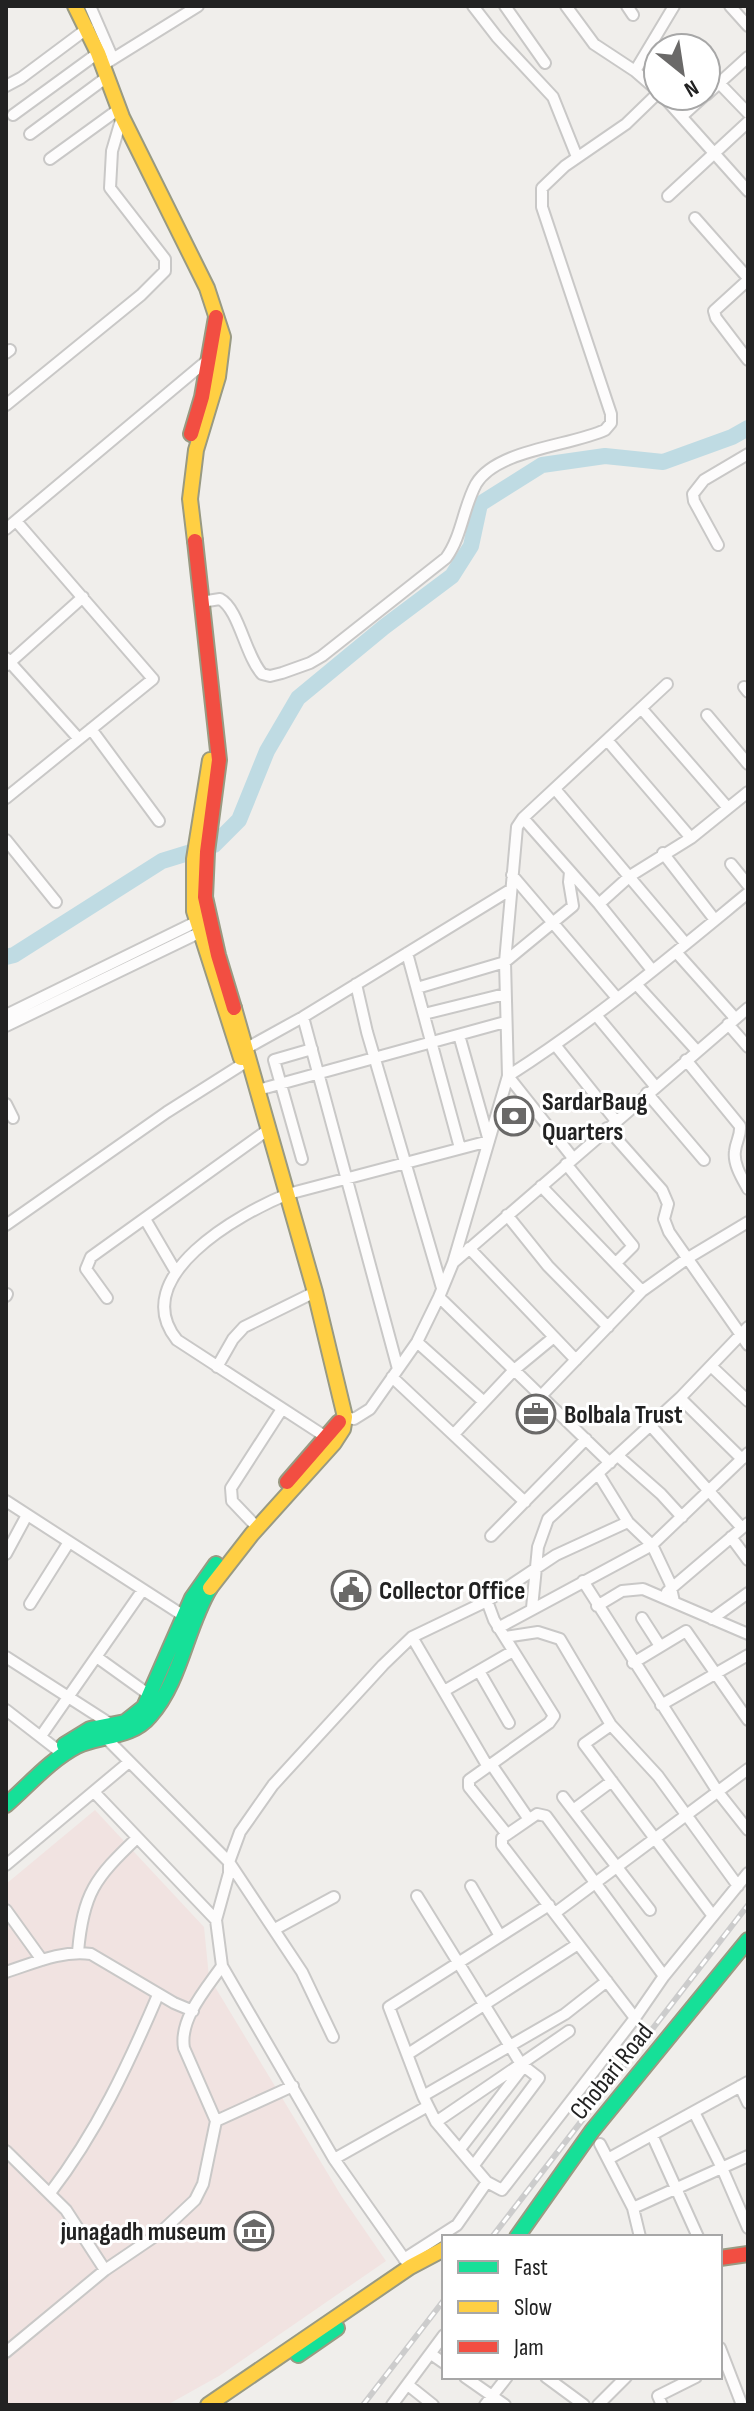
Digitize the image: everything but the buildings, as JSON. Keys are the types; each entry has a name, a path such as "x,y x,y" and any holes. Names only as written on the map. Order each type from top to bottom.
{"street":[{"path":"75,6 105,63"},
{"path":"90,6 120,113 180,232 217,313 223,337 218,377 186,492 219,760 212,779"},
{"path":"13,115 198,6"},
{"path":"473,6 497,37 553,97 577,157"},
{"path":"505,6 545,63"},
{"path":"566,6 594,44 642,77"},
{"path":"635,71 674,6"},
{"path":"730,6 748,26"},
{"path":"6,86 88,28"},
{"path":"722,80 748,57"},
{"path":"30,134 105,63"},
{"path":"722,86 748,113"},
{"path":"201,602 220,599 229,605 245,647 262,674 270,676 310,663 446,558 459,534 470,498 483,475 533,451 605,430 611,423 611,414 542,207 542,188 577,157 615,132 642,109"},
{"path":"678,112 748,191"},
{"path":"682,116 686,112"},
{"path":"50,159 120,113"},
{"path":"6,405 141,295 165,271 165,259 110,188 112,151 120,113"},
{"path":"668,196 748,122"},
{"path":"695,218 748,279 714,311 748,360"},
{"path":"188,1619 218,1576 334,1443 343,1429 345,1417 288,1194 204,924 205,897 200,856 212,779 211,744 184,458 210,358 217,313"},
{"path":"6,529 210,358"},
{"path":"718,545 693,494 704,480 748,454"},
{"path":"6,798 153,679 16,521"},
{"path":"79,739 7,662 83,597"},
{"path":"345,1417 354,1419 361,1416 417,1342 453,1263 508,1076 505,962 515,834 523,818 667,684"},
{"path":"641,708 728,808"},
{"path":"707,715 748,764"},
{"path":"91,729 159,821"},
{"path":"607,740 691,838"},
{"path":"555,789 686,944"},
{"path":"599,904 630,876 691,838 748,792"},
{"path":"523,818 652,970"},
{"path":"6,840 56,902"},
{"path":"663,853 715,920"},
{"path":"731,864 748,885"},
{"path":"417,988 505,962 573,906 570,872"},
{"path":"512,875 617,998"},
{"path":"6,1225 167,1112 248,1060 303,1017 510,890"},
{"path":"508,1076 556,1046 748,893"},
{"path":"6,1015 204,924"},
{"path":"6,1026 204,924"},
{"path":"676,952 732,1021 748,1047"},
{"path":"407,953 460,1148"},
{"path":"356,984 440,1293 586,1439 661,1494 682,1517"},
{"path":"636,984 697,1051"},
{"path":"424,1014 505,994"},
{"path":"453,1263 748,1008"},
{"path":"596,1015 704,1160"},
{"path":"303,1017 395,1373 525,1502"},
{"path":"258,1090 505,1022"},
{"path":"459,1035 489,1141"},
{"path":"556,1046 662,1190 668,1204 664,1219 666,1224 744,1340"},
{"path":"302,1159 274,1060 312,1049"},
{"path":"686,1060 740,1126 735,1160 748,1187"},
{"path":"508,1076 633,1246 616,1263"},
{"path":"6,1104 13,1118"},
{"path":"107,1298 91,1278 86,1269 87,1263 269,1129"},
{"path":"326,1437 177,1340 166,1323 163,1303 176,1272 186,1259 247,1213 288,1194 489,1141"},
{"path":"541,1186 642,1291"},
{"path":"507,1215 548,1266 608,1327"},
{"path":"145,1219 176,1272"},
{"path":"541,1396 642,1291 688,1258 748,1222"},
{"path":"469,1248 576,1360"},
{"path":"217,1367 233,1339 244,1327 315,1292"},
{"path":"532,1608 541,1533 548,1519 599,1475 711,1366 744,1340 748,1327"},
{"path":"455,1433 514,1370 554,1337"},
{"path":"417,1342 484,1402"},
{"path":"711,1366 748,1401"},
{"path":"502,1632 532,1608 652,1545 745,1456 680,1398"},
{"path":"252,1522 232,1501 231,1488 282,1409"},
{"path":"6,1792 61,1752 149,1718 204,1579 345,1417"},
{"path":"650,1425 745,1525 661,1597"},
{"path":"491,1536 586,1439"},
{"path":"599,1475 628,1522 652,1545 674,1602"},
{"path":"6,1501 188,1619"},
{"path":"6,1554 27,1515"},
{"path":"407,2268 334,2159 222,1966 216,1920 229,1873 229,1862 240,1832 273,1785 412,1637 487,1601 556,1555 628,1522"},
{"path":"731,1537 748,1560"},
{"path":"30,1604 69,1542"},
{"path":"583,1581 718,1792 748,1830"},
{"path":"597,1606 622,1591 635,1588 748,1634"},
{"path":"41,1736 142,1591"},
{"path":"712,1619 748,1593"},
{"path":"487,1601 513,1651 554,1716 471,1777 468,1784 506,1833"},
{"path":"642,1618 660,1646"},
{"path":"633,1663 686,1631 748,1720"},
{"path":"502,1632 538,1632 560,1639 611,1725 658,1776 738,1886"},
{"path":"412,1637 489,1765 528,1818"},
{"path":"444,1691 513,1651"},
{"path":"661,1705 748,1655"},
{"path":"6,1657 70,1696 114,1731 129,1762 229,1862 302,1972 333,2037"},
{"path":"98,1658 155,1699"},
{"path":"479,1671 509,1723"},
{"path":"6,1710 61,1752"},
{"path":"611,1725 584,1744 713,1916"},
{"path":"6,1805 61,1752"},
{"path":"6,1865 129,1762"},
{"path":"748,1769 596,1884 500,1936 389,2007 436,2122 487,2182 502,2190 664,1976 748,1873"},
{"path":"573,1810 612,1781"},
{"path":"94,1792 216,1920"},
{"path":"563,1797 650,1910"},
{"path":"635,2018 502,1845 506,1833 528,1818 542,1813 546,1816 664,1976"},
{"path":"78,1952 81,1920 95,1882 137,1838"},
{"path":"471,1886 500,1936"},
{"path":"417,1896 522,2065 539,2078 474,2165"},
{"path":"275,1929 334,1897"},
{"path":"6,1910 42,1960"},
{"name":"Chobari Road","path":"518,2235 592,2131 748,1940"},
{"path":"408,2054 578,1944"},
{"path":"6,1972 78,1952 104,1960 158,1995 193,2011"},
{"path":"6,2352 105,2270 161,2232 195,2200 203,2184 216,2121 184,2048 182,2035 193,2011 222,1966"},
{"path":"334,2159 565,2014 607,1981"},
{"path":"50,2193 77,2158 104,2111 158,1995"},
{"path":"436,2122 569,2031"},
{"path":"460,2149 522,2065"},
{"path":"608,2159 744,2084 748,2103"},
{"path":"216,2121 293,2086"},
{"path":"694,2112 748,2228"},
{"path":"652,2135 697,2235"},
{"path":"600,2144 633,2208 640,2235"},
{"path":"6,2151 66,2210 105,2270"},
{"path":"633,2208 748,2156"},
{"path":"445,2235 457,2225 487,2182"},
{"path":"223,2405 407,2268 442,2238"},
{"path":"208,2405 407,2268 442,2250"},
{"path":"722,2258 748,2254"},
{"path":"407,2268 442,2259"},
{"path":"722,2266 748,2263"},
{"path":"392,2405 442,2338"},
{"path":"431,2354 442,2362"},
{"path":"723,2364 743,2396"},
{"path":"467,2379 489,2400 505,2405"},
{"path":"489,2400 505,2379"},
{"path":"549,2379 584,2405"},
{"path":"598,2405 623,2379"},
{"path":"662,2405 658,2396 692,2379"},
{"path":"408,2385 433,2405"}],"shaded area":[{"path":"95,1810 204,1927 209,1977 342,2197 386,2261 219,2376 167,2405 6,2405 6,1884"}],"waterway":[{"path":"6,957 14,955 162,861 214,845 239,820 267,751 298,698 452,576 471,546 480,504 542,465 605,456 663,462 732,437 748,428"}],"railway":[{"path":"494,2235 748,1905"},
{"path":"363,2405 442,2303"}],"traffic: fast":[{"path":"64,1745 90,1729 125,1722 144,1707 192,1598 216,1564"},
{"path":"6,1805 67,1752 86,1742 134,1728 150,1716 169,1687 210,1588"},
{"path":"518,2235 592,2131 748,1940"},
{"path":"298,2355 337,2328"}],"traffic: slow":[{"path":"75,6 98,53 122,117 207,288 223,337 218,377 196,450 190,499 195,541"},
{"path":"210,760 194,859 194,911 241,1058"},
{"path":"210,1588 252,1534 334,1443 343,1429 345,1417 315,1292 234,1008"},
{"path":"208,2405 410,2267 442,2250"}],"traffic: jam":[{"path":"191,434 202,397 216,317"},
{"path":"195,541 219,760 207,852 205,897 234,1008"},
{"path":"287,1482 339,1422"},
{"path":"722,2258 748,2254"}],"place":[{"name":"SardarBaug Quarters","path":"514,1116"},
{"name":"Bolbala Trust","path":"536,1414"},
{"name":"Collector Office","path":"351,1590"},
{"name":"junagadh museum","path":"254,2231"}]}
